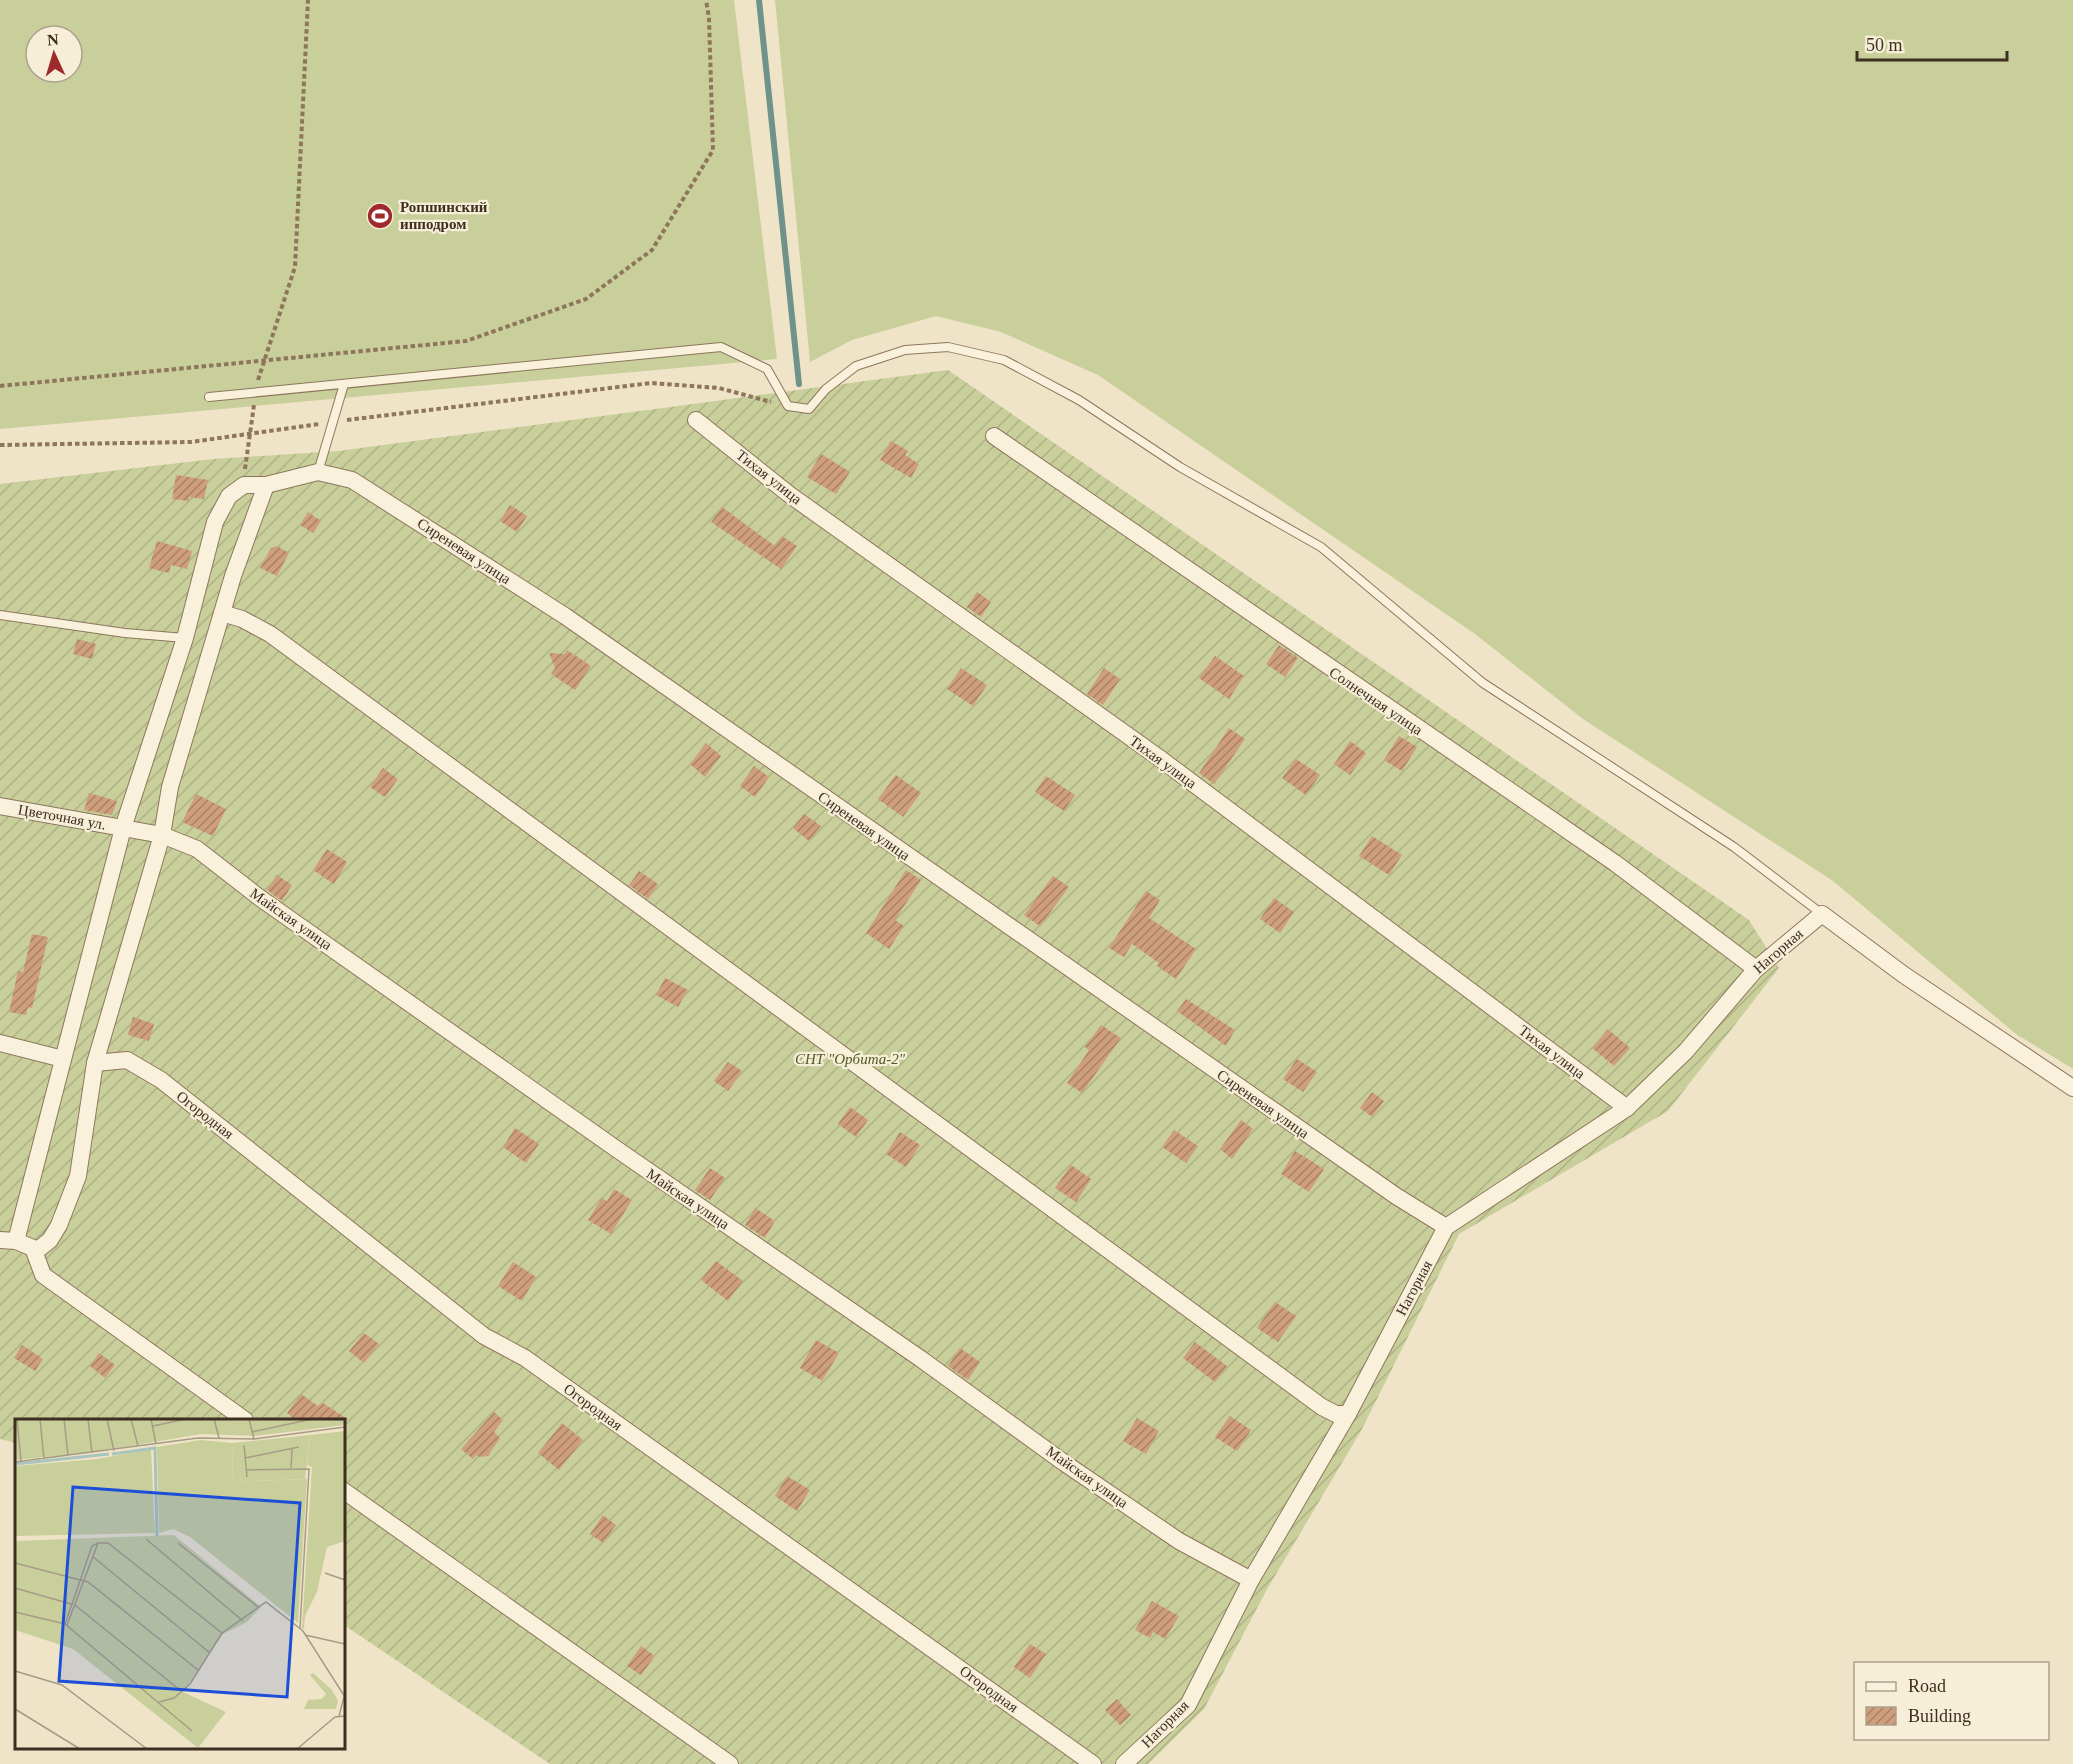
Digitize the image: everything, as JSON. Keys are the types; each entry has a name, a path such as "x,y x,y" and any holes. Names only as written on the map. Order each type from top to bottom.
{"street":[{"name":"Тихая улица","path":"696,420 790,495 1158,757 1627,1108"},
{"name":"Солнечная улица","path":"994,436 1615,863 1756,969"},
{"name":"Сиреневая улица","path":"243,485 266,485 318,472 352,480 565,616 1396,1196 1446,1227"},
{"path":"243,485 230,496 215,522 185,638 123,828 63,1059 8,1241 33,1248 43,1275 245,1419"},
{"path":"35,1252 50,1240 59,1225 78,1176 95,1063 162,835 170,787 222,613 266,485"},
{"path":"222,613 242,619 270,634 1312,1400 1336,1414 1348,1414"},
{"name":"Цветочная ул.","path":"0,806 123,828"},
{"name":"Майская улица","path":"123,828 162,835 197,849 260,898 1179,1541 1251,1580"},
{"name":"Нагорная","path":"1124,1764 1188,1705 1251,1580 1348,1414 1446,1227 1627,1108 1686,1051 1756,969 1822,915"},
{"path":"1822,915 1904,975 2073,1088"},
{"path":"0,1043 63,1059"},
{"name":"Огородная","path":"95,1063 127,1060 161,1080 484,1336 525,1358 1093,1764"},
{"path":"345,1492 730,1764"}],"lane":[{"path":"209,397 720,347 768,369 788,406 809,410 826,389 856,366 905,350 948,347 1004,360 1079,400 1180,466 1321,547 1483,683 1734,847 1822,915"},
{"path":"318,472 344,384"},
{"path":"0,615 125,633 185,638"}],"path":[{"path":"243,485 256,392 264,360 295,267 309,0"},
{"path":"0,386 466,341 586,299 652,250 714,150 709,18 706,0"},
{"path":"0,445 192,442 332,422 651,383 719,388 788,406"}],"green space":[{"name":"Ропшинский ипподром","path":"0,0 734,0 777,359 0,429"},
{"path":"775,0 2073,0 2073,1069 2016,1034 1833,881 1583,719 1475,634 1098,375 1001,332 936,316 852,340 810,362"},
{"name":"СНТ \"Орбита-2\"","path":"948,370 1749,920 1779,968 1668,1111 1459,1234 1362,1429 1266,1591 1204,1709 1148,1764 550,1764 345,1626 345,1419 15,1419 15,1443 0,1439 0,484 213,459 338,451"}],"building":[{"path":"891,441 908,451 905,455 919,464 911,478 880,460"},
{"path":"821,454 850,472 836,494 807,477"},
{"path":"176,475 208,480 204,499 189,497 189,501 172,499"},
{"path":"510,505 527,516 517,532 500,521"},
{"path":"722,507 775,546 782,536 797,546 781,569 711,522"},
{"path":"308,512 321,521 313,533 300,525"},
{"path":"157,541 192,551 187,569 171,565 169,573 149,568"},
{"path":"277,546 289,553 277,576 260,568 271,548"},
{"path":"977,592 991,602 981,617 967,607"},
{"path":"77,639 96,644 92,659 73,654"},
{"path":"1279,645 1298,658 1285,677 1266,664"},
{"path":"567,650 591,666 575,690 551,674 555,668 549,653 565,654"},
{"path":"1215,656 1244,676 1229,699 1199,678"},
{"path":"961,668 987,685 973,706 947,689"},
{"path":"1104,668 1120,679 1103,705 1087,694"},
{"path":"1229,728 1245,739 1214,784 1199,773"},
{"path":"1399,736 1417,747 1402,771 1384,760"},
{"path":"1350,741 1366,753 1350,775 1334,764"},
{"path":"706,743 721,756 705,777 690,764"},
{"path":"1296,759 1320,775 1306,795 1282,778"},
{"path":"754,766 769,777 755,797 740,786"},
{"path":"383,768 398,779 385,797 370,787"},
{"path":"896,775 921,793 903,817 878,799"},
{"path":"1046,776 1075,795 1064,811 1035,792"},
{"path":"89,793 117,801 112,815 84,810"},
{"path":"196,794 226,809 213,836 182,822"},
{"path":"804,814 821,826 809,841 793,828"},
{"path":"1372,836 1402,855 1389,875 1359,856"},
{"path":"327,849 347,862 334,884 313,870"},
{"path":"906,870 921,880 895,920 904,926 889,949 866,933"},
{"path":"639,871 658,884 648,899 629,885"},
{"path":"277,875 292,885 282,901 267,890"},
{"path":"1053,876 1069,887 1040,926 1024,915"},
{"path":"1146,891 1160,900 1149,918 1196,949 1176,979 1157,966 1159,963 1132,944 1124,957 1109,948"},
{"path":"1274,898 1294,912 1280,933 1260,919"},
{"path":"32,934 48,937 32,1008 28,1007 26,1015 9,1012 18,971 23,972"},
{"path":"665,978 688,990 678,1007 656,995"},
{"path":"1186,999 1235,1030 1226,1046 1177,1011"},
{"path":"133,1017 154,1024 149,1041 128,1035"},
{"path":"1101,1025 1121,1038 1082,1093 1067,1083 1089,1050 1085,1047"},
{"path":"1608,1029 1630,1048 1614,1066 1592,1048"},
{"path":"1297,1059 1317,1072 1303,1092 1283,1079"},
{"path":"728,1062 742,1071 728,1091 714,1081"},
{"path":"1372,1092 1384,1101 1372,1117 1360,1108"},
{"path":"850,1107 868,1120 856,1137 838,1124"},
{"path":"1241,1120 1253,1129 1232,1159 1220,1149"},
{"path":"515,1128 539,1144 526,1163 503,1147"},
{"path":"1174,1130 1198,1146 1186,1163 1162,1147"},
{"path":"900,1132 920,1145 906,1167 886,1154"},
{"path":"1295,1151 1324,1169 1309,1192 1281,1174"},
{"path":"1071,1165 1091,1179 1076,1202 1055,1188"},
{"path":"710,1168 725,1178 710,1200 695,1190"},
{"path":"614,1189 632,1200 611,1234 588,1220 602,1198 607,1201"},
{"path":"755,1208 775,1221 765,1238 745,1225"},
{"path":"716,1261 743,1281 728,1301 701,1280"},
{"path":"513,1262 536,1277 522,1301 498,1286"},
{"path":"1275,1302 1296,1316 1278,1342 1257,1328"},
{"path":"364,1333 379,1344 364,1363 349,1351"},
{"path":"816,1340 839,1353 822,1381 800,1368"},
{"path":"1195,1342 1227,1366 1215,1382 1183,1358"},
{"path":"22,1345 43,1359 35,1371 14,1358"},
{"path":"960,1348 980,1362 968,1380 948,1366"},
{"path":"99,1353 115,1365 105,1378 90,1366"},
{"path":"301,1394 318,1406 323,1403 349,1420 286,1419 292,1417 287,1413"},
{"path":"494,1412 503,1420 494,1432 500,1438 488,1456 476,1455 473,1459 461,1449"},
{"path":"1230,1416 1251,1430 1237,1451 1215,1437"},
{"path":"1137,1418 1159,1431 1146,1454 1123,1441"},
{"path":"562,1423 583,1440 559,1470 538,1453"},
{"path":"787,1476 810,1490 797,1511 775,1496"},
{"path":"603,1515 616,1525 603,1543 590,1534"},
{"path":"1152,1601 1179,1616 1165,1639 1153,1632 1150,1638 1135,1630"},
{"path":"1030,1644 1046,1654 1030,1678 1014,1667"},
{"path":"641,1646 655,1656 641,1675 627,1666"},
{"path":"1117,1699 1131,1715 1120,1725 1105,1710"}],"waterway":[{"path":"759,0 799,384"}],"place":[{"name":"Ропшинский ипподром","path":"380,216"}]}
